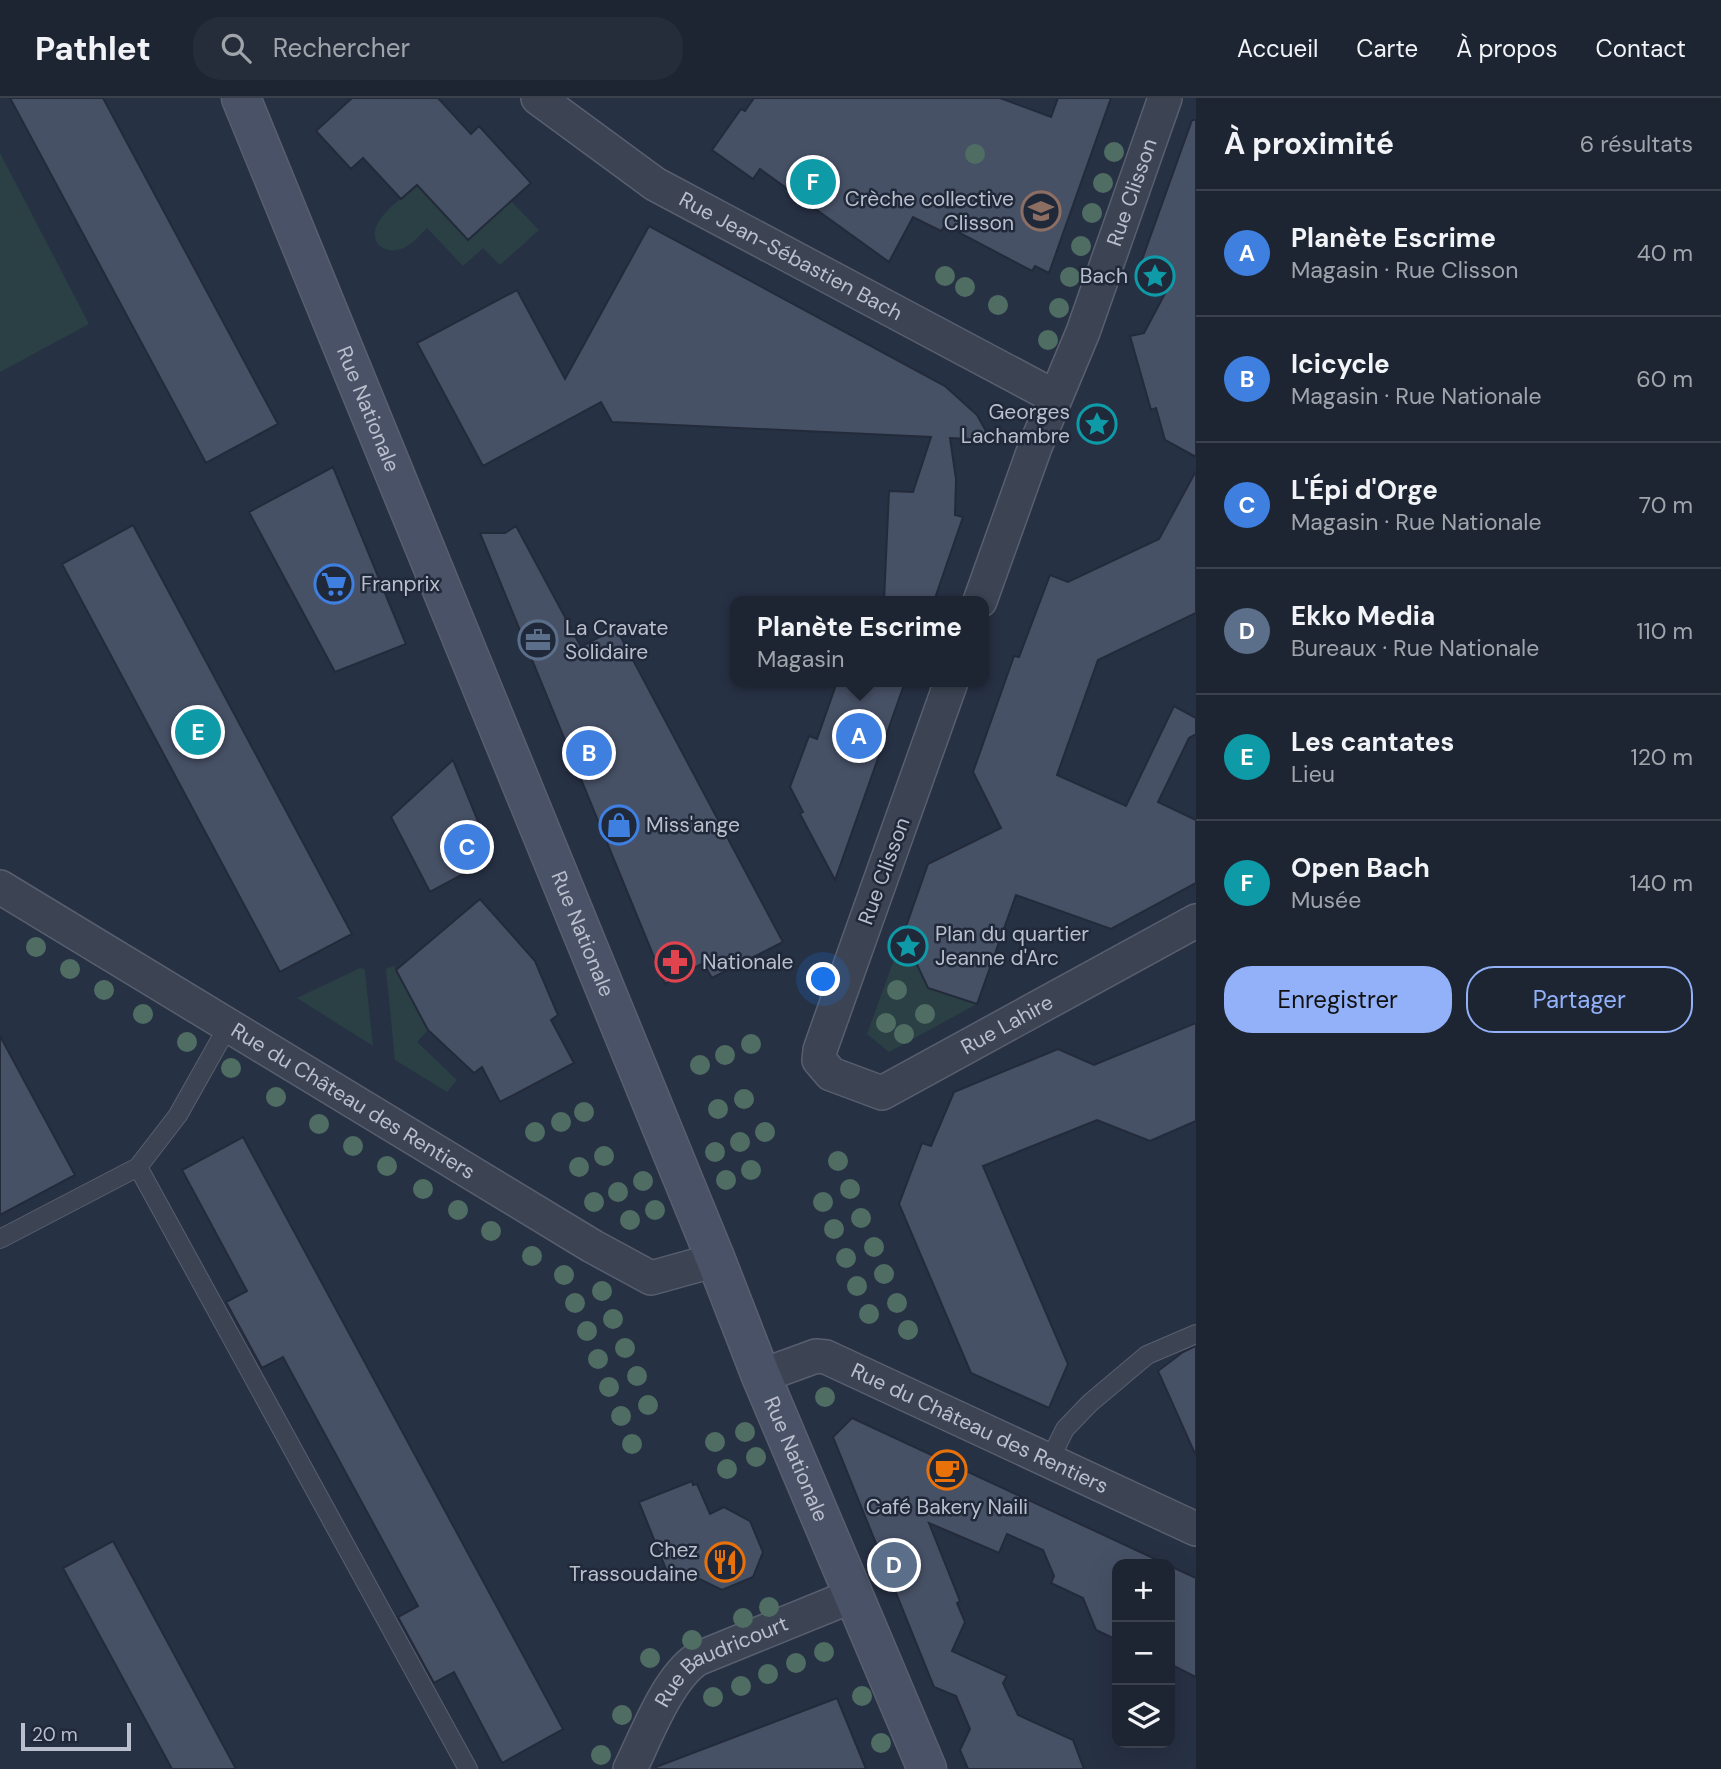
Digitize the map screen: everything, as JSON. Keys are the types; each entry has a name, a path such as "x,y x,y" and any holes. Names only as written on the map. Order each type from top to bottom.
{"street":[{"name":"Rue Nationale","path":"241,98 761,1376 927,1769"},
{"name":"Rue Jean-Sébastien Bach","path":"538,98 655,184 1055,397"},
{"name":"Rue Clisson","path":"982,596 1055,397 1083,332 1165,98"},
{"name":"Rue Clisson","path":"819,1060 820,1050 949,687"},
{"name":"Rue du Château des Rentiers","path":"0,887 592,1246 651,1278 716,1260"},
{"name":"Rue Lahire","path":"819,1060 831,1074 882,1093 1196,920"},
{"name":"Rue du Château des Rentiers","path":"761,1376 816,1356 826,1357 1196,1529"},
{"name":"Rue Baudricourt","path":"630,1769 673,1683 685,1667 697,1659 852,1596"}],"lane":[{"path":"0,1239 138,1167 178,1115 228,1026"},
{"path":"138,1167 468,1769"},
{"path":"1049,1461 1065,1429 1090,1403 1147,1355 1196,1334"}],"green space":[{"path":"0,153 89,324 0,372"},
{"path":"417,185 511,201 539,230 500,265 483,248 463,266 427,228 400,249 387,250 381,247 375,237 378,223 390,208"},
{"path":"903,935 928,988 977,1004 889,1052 867,1034"},
{"path":"394,966 428,1030 417,1042 457,1080 447,1092 395,1060 386,969"},
{"path":"360,968 365,972 373,1046 297,998"}],"building":[{"path":"10,98 103,98 278,424 206,463"},
{"path":"352,98 438,98 471,134 479,126 531,183 468,240 417,185 401,199 363,158 351,169 316,131"},
{"path":"754,98 1000,98 1051,117 1058,98 1111,98 1049,273 1035,266 1032,271 945,225 941,231 913,217 889,262 760,169 753,179 712,150 741,109 745,111"},
{"path":"1192,120 1196,120 1196,457 1165,440 1156,408 1151,410 1130,336 1144,333 1170,284 1139,268"},
{"path":"649,226 945,386 977,415 991,440 950,438 956,479 955,515 963,517 936,596 884,596 889,491 913,492 931,437 612,422 601,402 483,466 417,343 517,290 565,379"},
{"name":"Franprix","path":"333,467 406,644 335,672 249,512"},
{"path":"1196,471 1196,613 1098,660 1057,775 1126,806 1174,706 1196,718 1196,734 1189,738 1158,802 1196,820 1196,883 1111,929 1016,895 977,1004 928,988 903,935 928,864 1001,828 973,772 1014,656 1019,657 1050,575 1068,582 1159,539"},
{"path":"133,525 352,934 280,972 62,564"},
{"path":"516,526 581,647 616,628 783,942 712,978 703,963 665,984 480,533 505,533"},
{"path":"835,687 903,687 835,880 800,814 803,812 790,787 809,736 817,739"},
{"path":"453,760 493,858 430,892 391,817"},
{"path":"480,899 535,961 558,1015 551,1020 574,1063 500,1102 482,1067 474,1073 428,1030 396,970"},
{"path":"1196,1023 1196,1121 1150,1141 1097,1120 983,1166 1068,1364 1049,1408 971,1373 899,1204 922,1143 931,1146 954,1092 1058,1049 1094,1065"},
{"path":"0,1036 75,1175 0,1215"},
{"path":"243,1137 563,1729 502,1763 454,1672 434,1683 398,1617 418,1606 283,1357 262,1368 226,1302 247,1291 182,1170"},
{"path":"1196,1346 1196,1456 1158,1371 1183,1352"},
{"path":"852,1418 1155,1559 1112,1559 1112,1638 1096,1630 1083,1598 1051,1583 1054,1576 1043,1550 1007,1534 999,1553 929,1523 960,1601 957,1603 965,1622 952,1651 1007,1676 1003,1683 1018,1715 1073,1740 1084,1769 968,1769 960,1750 970,1729 956,1696 934,1687 833,1437"},
{"path":"692,1481 693,1485 697,1484 710,1514 724,1507 750,1521 763,1552 753,1577 722,1590 679,1569 668,1574 639,1502"},
{"path":"113,1541 236,1769 172,1769 63,1568"},
{"path":"1175,1568 1196,1578 1196,1677 1175,1666"},
{"path":"837,1698 866,1769 656,1767"}],"place":[{"name":"Open Bach","path":"813,182"},
{"name":"Crèche collective Clisson","path":"1041,211"},
{"name":"Bach","path":"1155,276"},
{"name":"Georges Lachambre","path":"1097,424"},
{"name":"Franprix","path":"334,584"},
{"name":"La Cravate Solidaire","path":"538,640"},
{"name":"Les cantates","path":"198,732"},
{"name":"Planète Escrime","path":"859,736"},
{"name":"Icicycle","path":"589,753"},
{"name":"Miss'ange","path":"619,825"},
{"name":"L'Épi d'Orge","path":"467,847"},
{"name":"Plan du quartier Jeanne d'Arc","path":"908,946"},
{"name":"Nationale","path":"675,962"},
{"name":"Café Bakery Naili","path":"947,1470"},
{"name":"Chez Trassoudaine","path":"725,1562"},
{"name":"Ekko Media","path":"894,1565"}]}
